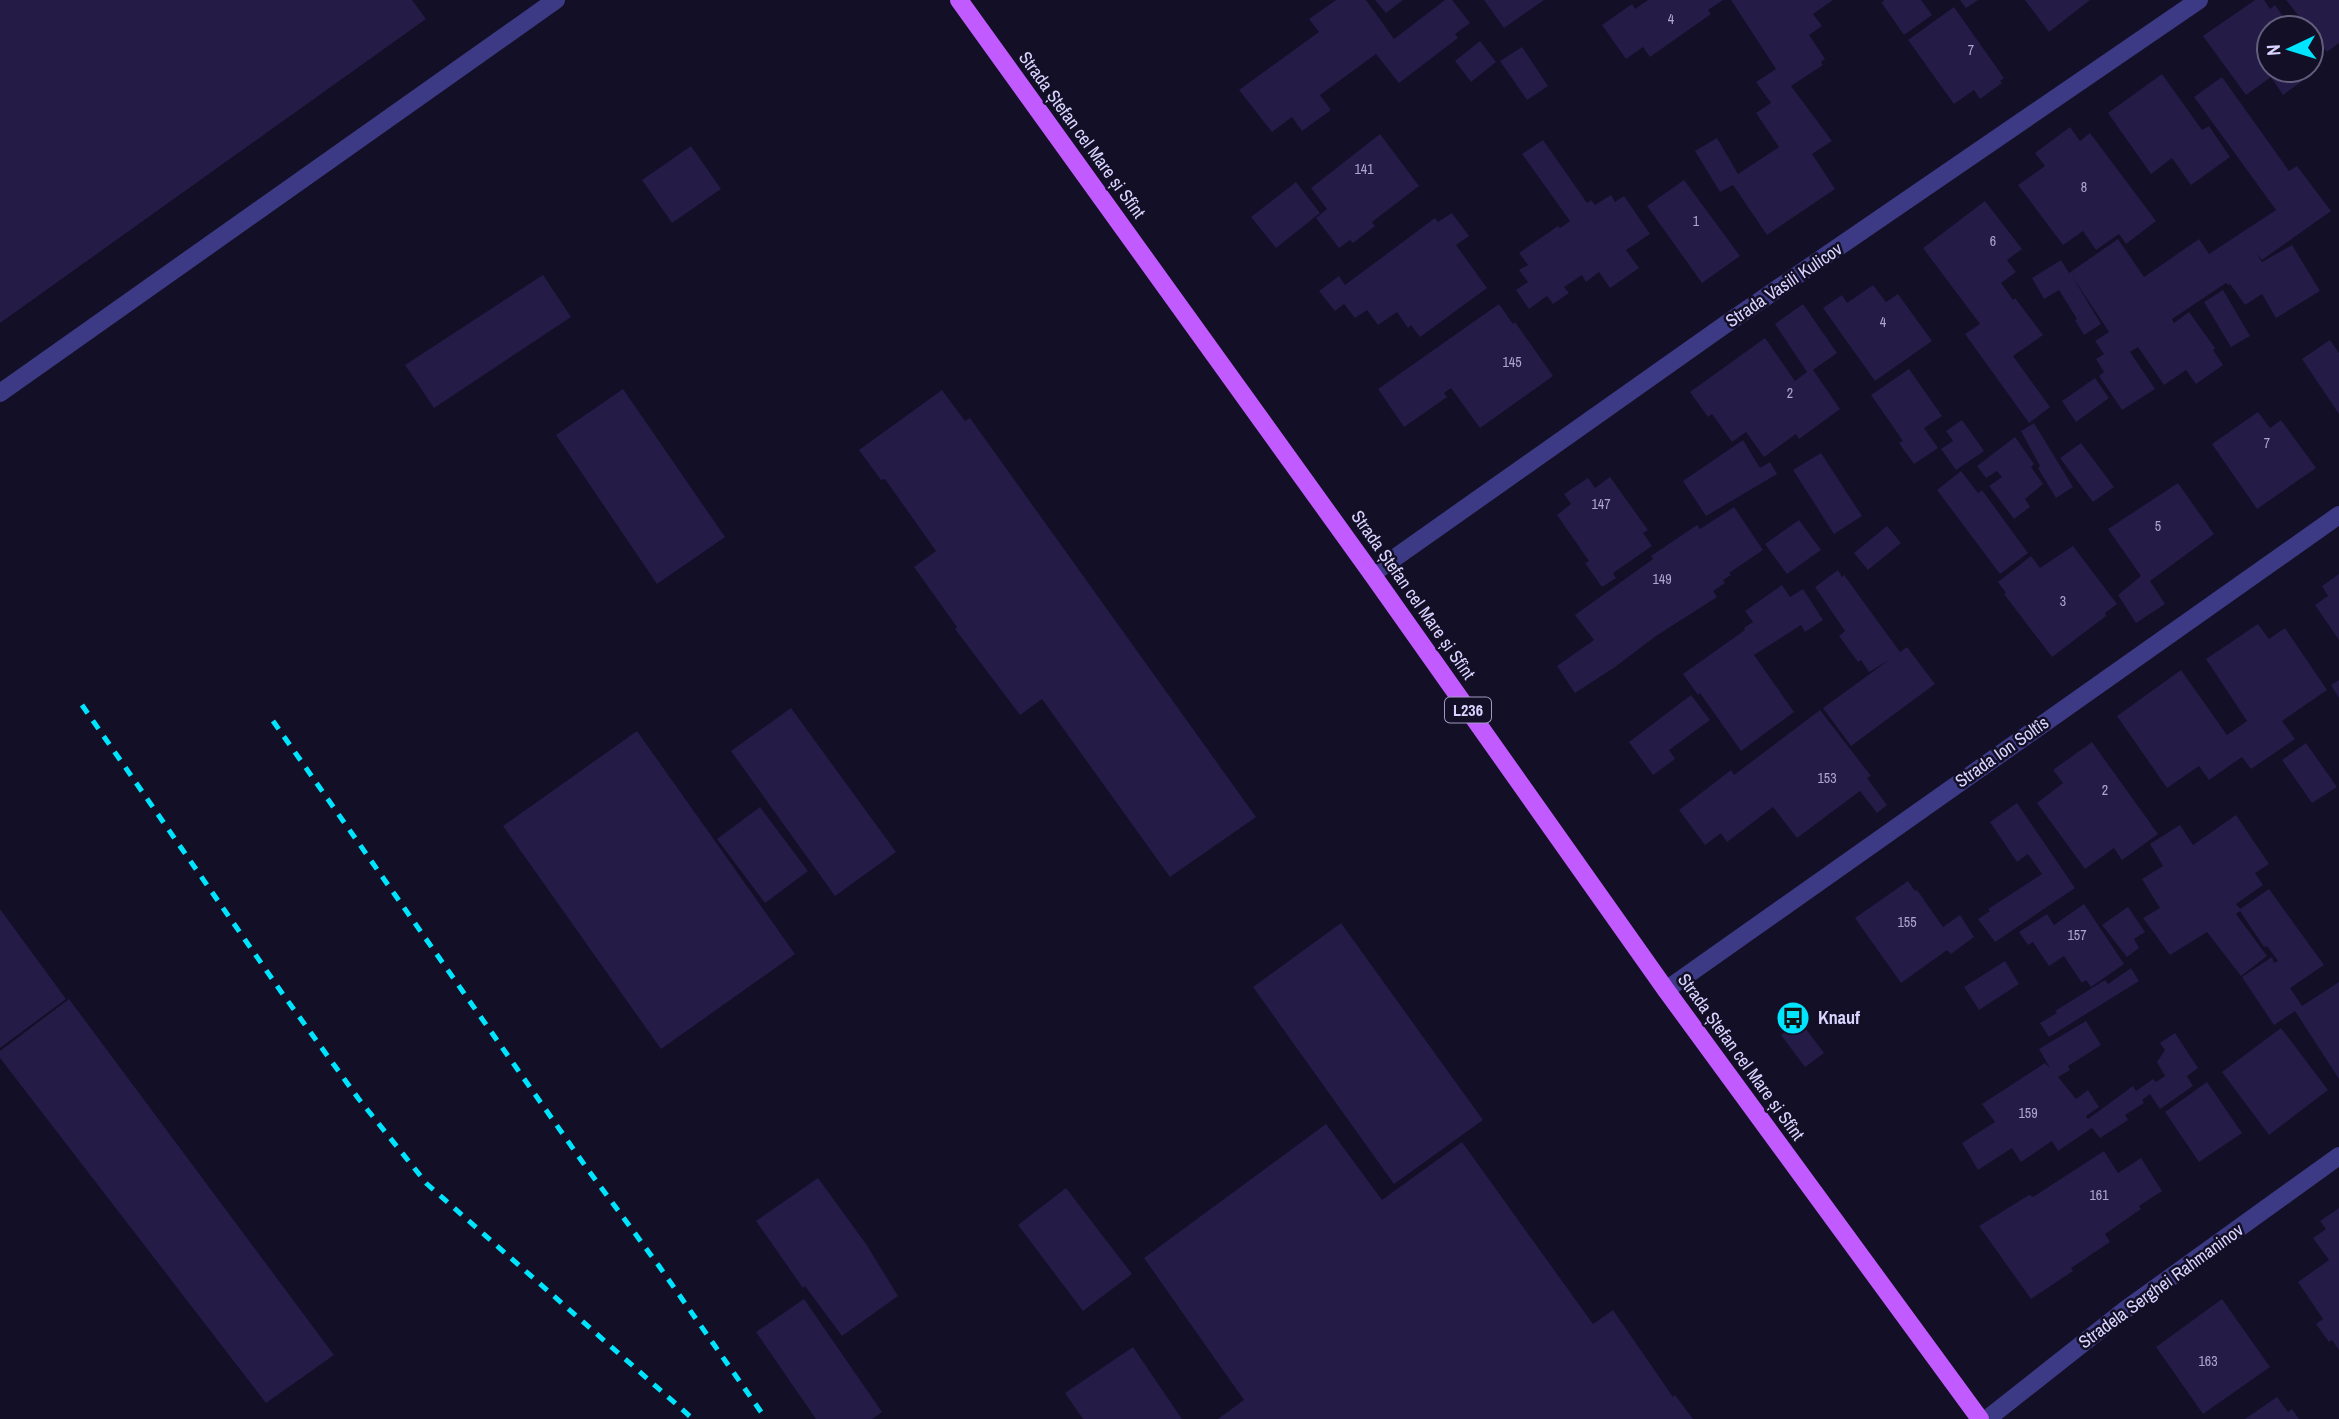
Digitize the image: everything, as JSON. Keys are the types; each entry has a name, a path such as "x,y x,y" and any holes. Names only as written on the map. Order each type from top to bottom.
{"main road":[{"name":"Strada Ștefan cel Mare și Sfînt","path":"960,0 1372,574 1666,990 1980,1419"}],"street":[{"path":"0,393 556,0"},
{"name":"Strada Vasili Kulicov","path":"1372,574 1726,324 2199,0"},
{"name":"Strada Ion Soltîs","path":"1666,990 2339,515"},
{"name":"Stradela Serghei Rahmaninov","path":"1987,1419 2125,1310 2339,1156"}],"building":[{"path":"0,0 412,0 426,19 0,323"},
{"path":"1336,0 1366,0 1394,39 1445,0 1452,0 1470,23 1455,34 1458,38 1399,83 1376,54 1320,95 1331,110 1302,131 1292,117 1272,132 1239,90 1319,32 1309,19"},
{"path":"1375,0 1403,0 1386,13"},
{"path":"1484,0 1544,0 1504,28"},
{"path":"1648,0 1723,0 1708,10 1711,14 1650,57 1643,47 1626,59 1602,25 1632,4 1635,9"},
{"path":"1731,0 1833,0 1813,14 1822,26 1809,35 1825,59 1821,62 1823,65 1791,86 1832,141 1812,154 1835,189 1767,235 1733,185 1720,192 1695,151 1717,138 1738,174 1779,147 1756,113 1771,103 1756,82 1776,69"},
{"path":"1883,0 1921,0 1932,15 1904,35 1881,2 1884,2"},
{"path":"1960,0 1978,0 1966,8"},
{"path":"2025,0 2090,0 2049,32"},
{"path":"2255,0 2264,0 2270,9 2275,5 2281,14 2255,14 2255,84 2261,84 2246,95 2203,36"},
{"path":"2286,0 2339,0 2339,43 2327,52 2325,50 2325,14 2297,14"},
{"path":"1954,7 2004,78 2000,81 2002,83 1980,99 1974,90 1954,104 1908,40"},
{"path":"1480,41 1496,62 1471,82 1455,61"},
{"path":"1522,47 1548,86 1527,100 1500,61"},
{"path":"2162,74 2202,130 2209,126 2230,157 2191,185 2172,158 2151,174 2108,113"},
{"path":"2222,77 2289,171 2297,166 2331,211 2262,260 2256,253 2262,262 2292,245 2320,291 2276,318 2262,294 2245,305 2230,284 2226,283 2172,319 2174,323 2189,312 2215,348 2213,350 2223,365 2196,384 2186,370 2164,385 2138,347 2130,352 2155,389 2122,410 2099,376 2104,372 2096,359 2104,354 2095,341 2109,332 2072,276 2101,324 2084,335 2059,290 2044,299 2032,278 2061,260 2069,273 2118,239 2144,277 2199,239 2209,254 2276,210 2194,97"},
{"path":"2276,84 2298,84 2283,95"},
{"path":"2070,127 2080,141 2090,133 2156,221 2126,244 2119,234 2096,250 2083,231 2063,245 2018,185 2045,166 2035,153"},
{"path":"1380,134 1419,186 1372,222 1375,226 1353,243 1350,240 1339,248 1316,218 1327,209 1311,188"},
{"path":"1543,140 1587,203 1591,200 1595,205 1611,195 1615,202 1624,196 1650,234 1626,250 1639,268 1610,288 1599,272 1586,282 1582,275 1564,287 1569,293 1553,304 1547,296 1529,309 1516,290 1528,282 1519,270 1528,265 1519,253 1558,226 1560,228 1570,221 1522,154"},
{"path":"691,146 721,189 672,223 642,180"},
{"path":"1684,180 1740,256 1702,283 1647,206"},
{"path":"1296,182 1320,213 1276,248 1251,217"},
{"path":"1985,201 2022,249 2007,260 2016,272 2001,283 2043,335 2013,356 2050,407 2029,423 1965,334 1980,324 1923,248"},
{"path":"1452,213 1469,236 1456,245 1487,288 1420,337 1411,325 1408,328 1397,312 1378,325 1367,310 1355,318 1344,304 1335,311 1319,291 1339,276 1345,285 1435,218 1438,222"},
{"path":"543,275 571,317 434,408 405,365"},
{"path":"1873,285 1886,302 1898,294 1932,341 1875,381 1823,308 1842,295 1847,303"},
{"path":"2223,290 2250,336 2231,347 2204,302"},
{"path":"1499,304 1553,376 1480,428 1451,388 1444,393 1447,397 1404,427 1378,389"},
{"path":"1803,304 1837,353 1813,370 1840,409 1799,439 1796,434 1764,457 1746,432 1732,442 1712,414 1708,417 1690,392 1765,338 1795,381 1807,372 1775,324"},
{"path":"2330,340 2339,353 2339,414 2302,359"},
{"path":"1909,369 1942,416 1924,428 1938,448 1914,464 1899,443 1903,441 1871,395"},
{"path":"2095,378 2109,398 2076,422 2062,401"},
{"path":"623,389 725,537 657,584 556,435"},
{"path":"942,390 965,421 970,418 1256,817 1170,877 1042,699 1020,715 955,629 957,627 914,567 936,551 885,479 881,480 859,450"},
{"path":"2258,412 2270,428 2281,420 2316,468 2257,509 2212,444"},
{"path":"1962,420 1984,451 1956,470 1941,449 1953,441 1946,431"},
{"path":"2034,423 2073,487 2056,498 2021,431"},
{"path":"2015,437 2034,464 2031,467 2043,484 2025,499 2030,507 2014,519 1989,486 2002,477 1997,471 1986,478 1977,466"},
{"path":"1743,440 1760,468 1770,462 1777,474 1706,516 1683,481"},
{"path":"2081,443 2114,487 2093,502 2060,458"},
{"path":"1821,453 1862,516 1834,534 1793,470"},
{"path":"1961,471 1978,493 1982,490 2028,553 2000,574 1937,490"},
{"path":"1610,477 1648,530 1643,533 1652,546 1613,573 1616,578 1602,587 1585,563 1589,561 1557,515 1571,504 1564,494 1588,478 1595,488"},
{"path":"2178,483 2214,534 2150,581 2165,604 2136,623 2118,595 2141,576 2108,529"},
{"path":"1734,507 1763,550 1729,573 1731,575 1723,580 1725,583 1713,591 1717,597 1575,693 1557,666 1594,640 1575,615 1653,559 1651,556 1697,525 1700,529"},
{"path":"1799,520 1821,550 1787,574 1765,544"},
{"path":"1887,526 1901,543 1868,570 1854,553"},
{"path":"2073,546 2117,604 2105,613 2106,616 2052,657 2004,594 2006,593 1998,582 2031,556 2040,568"},
{"path":"1838,570 1900,652 1907,647 1935,684 1851,746 1823,708 1889,660 1869,672 1839,636 1845,631 1815,587"},
{"path":"2339,574 2339,640 2315,605 2328,596 2322,586"},
{"path":"1782,585 1790,597 1803,589 1823,620 1805,632 1801,625 1754,655 1794,712 1741,751 1700,693 1698,695 1683,674 1745,630 1744,628 1753,622 1745,611"},
{"path":"2258,624 2269,639 2285,628 2327,690 2282,721 2295,739 2251,769 2242,757 2209,780 2199,766 2167,788 2117,716 2181,670 2227,735 2247,721 2206,659"},
{"path":"2339,680 2339,698 2331,685"},
{"path":"1691,695 1710,720 1669,750 1675,759 1653,775 1629,742"},
{"path":"791,708 896,852 835,896 731,751"},
{"path":"1820,710 1871,776 1867,778 1887,805 1877,813 1860,791 1797,838 1773,807 1727,842 1721,833 1705,845 1679,810 1731,770 1734,775"},
{"path":"637,731 795,954 661,1049 503,826"},
{"path":"2092,742 2158,834 2122,860 2114,848 2085,869 2037,803 2063,783 2053,770"},
{"path":"2306,743 2337,787 2312,803 2282,760"},
{"path":"2017,803 2075,888 1995,942 1978,919 1990,911 1988,909 2042,874 2028,854 2017,862 1990,822"},
{"path":"760,807 808,871 765,903 717,839"},
{"path":"2236,815 2269,864 2255,873 2263,885 2236,904 2240,909 2269,889 2324,965 2290,988 2302,1006 2339,982 2339,1079 2295,1011 2274,1025 2242,977 2272,957 2274,963 2278,961 2267,946 2264,947 2240,911 2236,914 2267,956 2241,976 2207,932 2170,955 2143,918 2160,908 2142,879 2163,866 2150,844 2180,825 2193,845"},
{"path":"1908,881 1943,927 1960,915 1974,937 1951,954 1947,950 1901,983 1855,918"},
{"path":"2084,904 2124,964 2091,987 2086,980 2082,983 2064,956 2049,966 2033,942 2028,945 2019,932 2047,914 2054,925"},
{"path":"2128,907 2145,932 2134,939 2139,948 2127,957 2102,925"},
{"path":"0,909 66,999 0,1048"},
{"path":"1341,923 1483,1120 1394,1184 1253,987"},
{"path":"2005,961 2019,984 1979,1010 1964,987"},
{"path":"2131,968 2139,981 2049,1037 2040,1023 2105,980 2108,984"},
{"path":"69,999 334,1355 266,1403 0,1058 0,1051"},
{"path":"1800,1021 1824,1053 1805,1067 1781,1035"},
{"path":"2086,1021 2101,1045 2068,1066 2070,1070 2058,1077 2076,1099 2088,1090 2099,1107 2086,1116 2088,1119 2133,1086 2136,1091 2153,1079 2156,1082 2165,1076 2157,1062 2165,1050 2160,1043 2175,1033 2198,1068 2187,1076 2193,1086 2160,1109 2150,1094 2142,1100 2144,1103 2125,1115 2128,1120 2100,1138 2092,1128 2058,1151 2052,1141 2021,1162 2012,1148 1978,1170 1962,1143 1995,1122 1982,1104 2045,1063 2050,1068 2039,1049"},
{"path":"2281,1028 2328,1090 2269,1135 2222,1072"},
{"path":"2207,1082 2242,1133 2199,1162 2165,1112"},
{"path":"1326,1124 1382,1200 1462,1142 1593,1324 1613,1310 1673,1397 1675,1395 1693,1419 1218,1419 1244,1400 1144,1258"},
{"path":"2104,1151 2118,1173 2141,1158 2162,1191 2105,1234 2110,1242 2031,1299 1979,1226 2029,1195 2033,1197"},
{"path":"818,1178 866,1244 898,1296 842,1336 805,1286 803,1288 756,1221"},
{"path":"1066,1188 1132,1274 1083,1311 1018,1225"},
{"path":"2339,1208 2339,1350 2332,1340 2329,1342 2316,1324 2323,1319 2298,1282 2329,1260 2313,1238 2326,1229 2320,1221"},
{"path":"804,1299 882,1412 872,1419 816,1419 756,1332"},
{"path":"2222,1299 2270,1367 2203,1414 2156,1347"},
{"path":"1133,1347 1182,1419 1083,1419 1065,1393"},
{"path":"2277,1397 2288,1412 2292,1409 2299,1419 2245,1419"}],"railway":[{"path":"82,705 282,993 358,1098 427,1184 693,1419"},
{"path":"273,721 766,1419"}],"place":[{"name":"Knauf","path":"1793,1018"}]}
